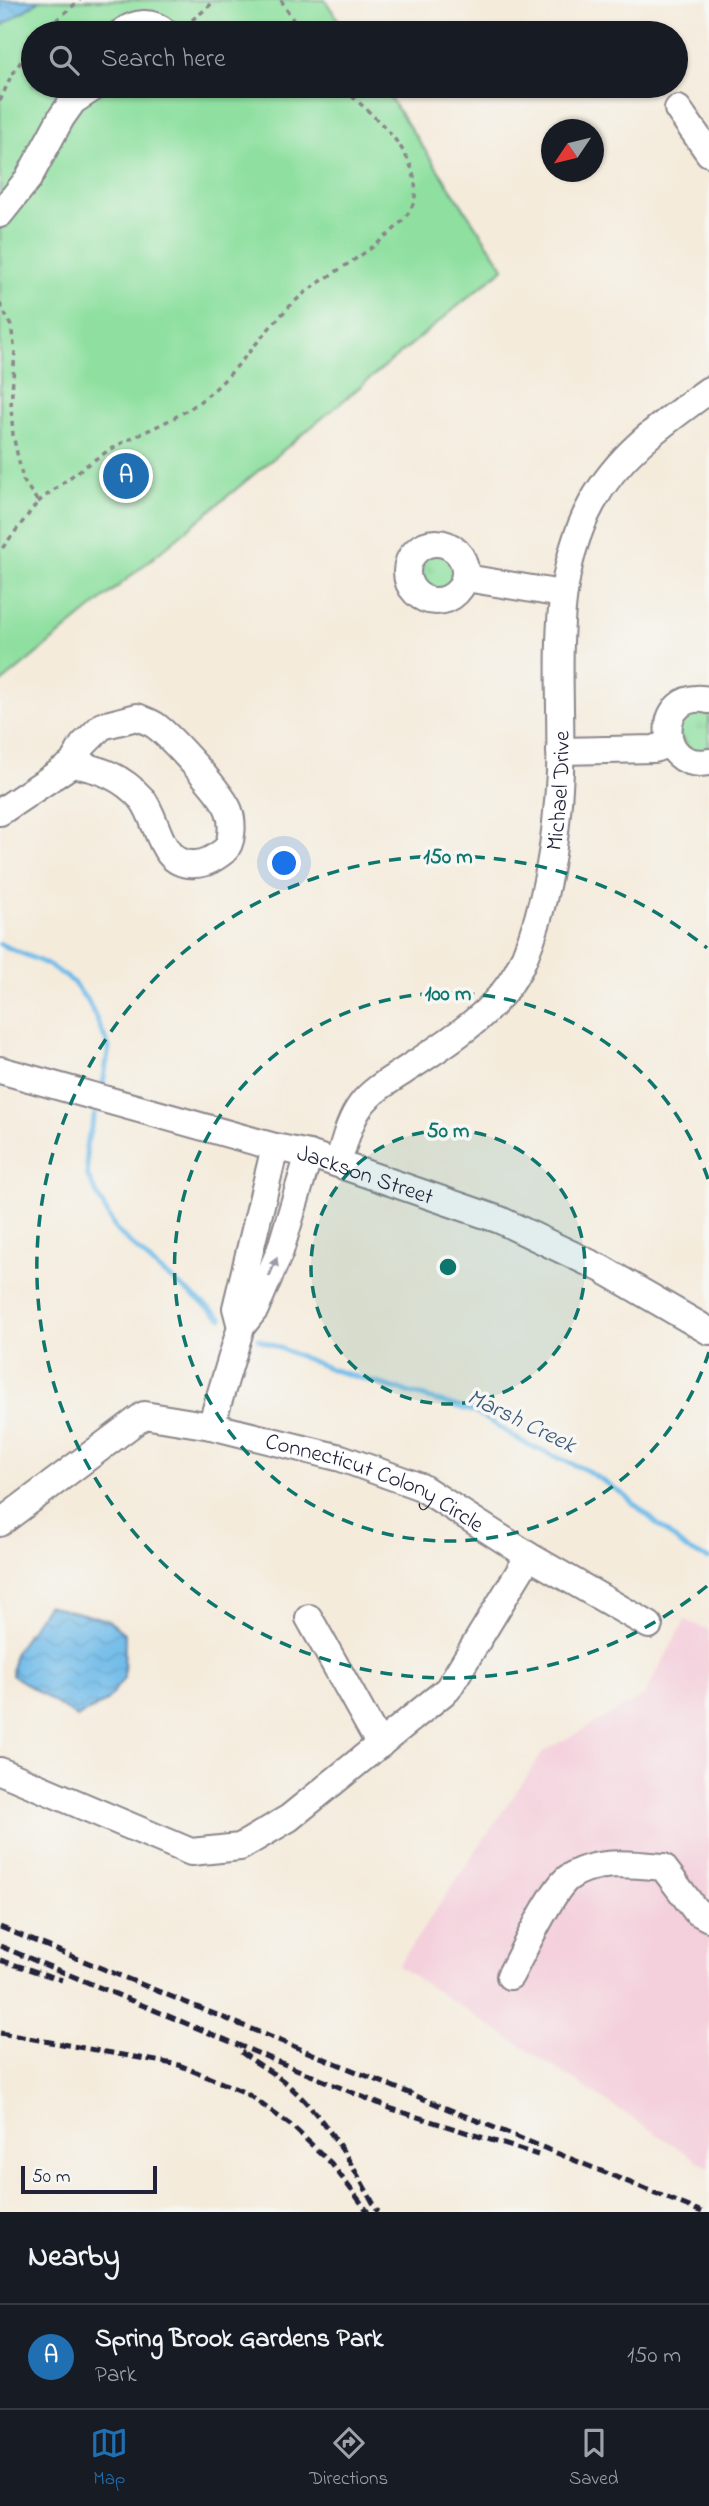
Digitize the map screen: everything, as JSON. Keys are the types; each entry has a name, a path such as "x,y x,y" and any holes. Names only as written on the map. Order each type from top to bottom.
{"street":[{"path":"0,214 28,179 61,118 78,98"},
{"path":"678,109 709,153"},
{"name":"Michael Drive","path":"338,1163 354,1117 362,1104 389,1081 479,1017 510,984 524,961 549,873 560,773 562,594 580,530 601,488 647,435 709,390"},
{"path":"466,578 562,594"},
{"path":"709,699 687,700 677,707 667,730 670,743 677,754 687,761 709,762"},
{"path":"0,812 72,764 83,745 102,726 137,717 155,725 178,747 229,809 232,830 227,848 213,860 194,865 177,861 164,848 144,802 131,789 116,776 96,768 72,764"},
{"path":"559,751 654,749 670,743"},
{"name":"Jackson Street","path":"0,1070 275,1147 309,1154 500,1220 602,1269 709,1331"},
{"path":"241,1326 236,1308 275,1147"},
{"path":"211,1426 241,1326 255,1309 280,1251 309,1154"},
{"name":"Connecticut Colony Circle","path":"0,1523 144,1415 211,1426 341,1458 421,1487 530,1556 649,1625"},
{"path":"0,1771 191,1852 240,1847 289,1818 448,1689 530,1556"},
{"path":"309,1618 380,1745"},
{"path":"510,1976 555,1894 567,1878 586,1869 623,1863 663,1867 696,1911 709,1918"}],"path":[{"path":"55,21 80,0"},
{"path":"190,21 215,0"},
{"path":"281,0 294,21"},
{"path":"0,101 21,61"},
{"path":"0,551 38,502 118,445 197,404 226,378 302,296 398,228 411,210 415,194 405,153 395,139 353,98"},
{"path":"0,304 11,326 15,351 11,405 13,435 23,480 38,502"}],"shaded area":[{"path":"685,1620 709,1630 709,2168 398,1966 544,1751 644,1696"}],"green space":[{"path":"0,0 325,0 339,21 21,21 21,98 390,98 504,268 0,684"},
{"path":"435,551 450,558 457,573 450,588 435,595 420,588 413,573 420,558"},
{"path":"700,709 709,715 709,745 704,750 692,753 673,726 681,712"}],"water":[{"path":"0,0 40,0 0,27"},
{"path":"47,1605 108,1620 125,1634 124,1678 106,1702 77,1717 12,1675 14,1654"}],"waterway":[{"name":"Marsh Creek","path":"0,944 49,965 72,981 89,1003 109,1047 103,1084"},
{"name":"Marsh Creek","path":"95,1114 86,1146 88,1177 116,1230 157,1268 222,1318"},
{"name":"Marsh Creek","path":"258,1339 333,1370 475,1412 524,1443 586,1470 623,1494 686,1549 709,1559"}],"railway":[{"path":"0,1927 702,2212"},
{"path":"0,1946 392,2109 538,2155"},
{"path":"0,1960 62,1980"},
{"path":"0,2033 179,2065 246,2093 293,2127 331,2163 368,2212"},
{"path":"241,2052 282,2080 324,2124 348,2158 378,2212"}],"place":[{"name":"Spring Brook Gardens Park","path":"126,476"}]}
